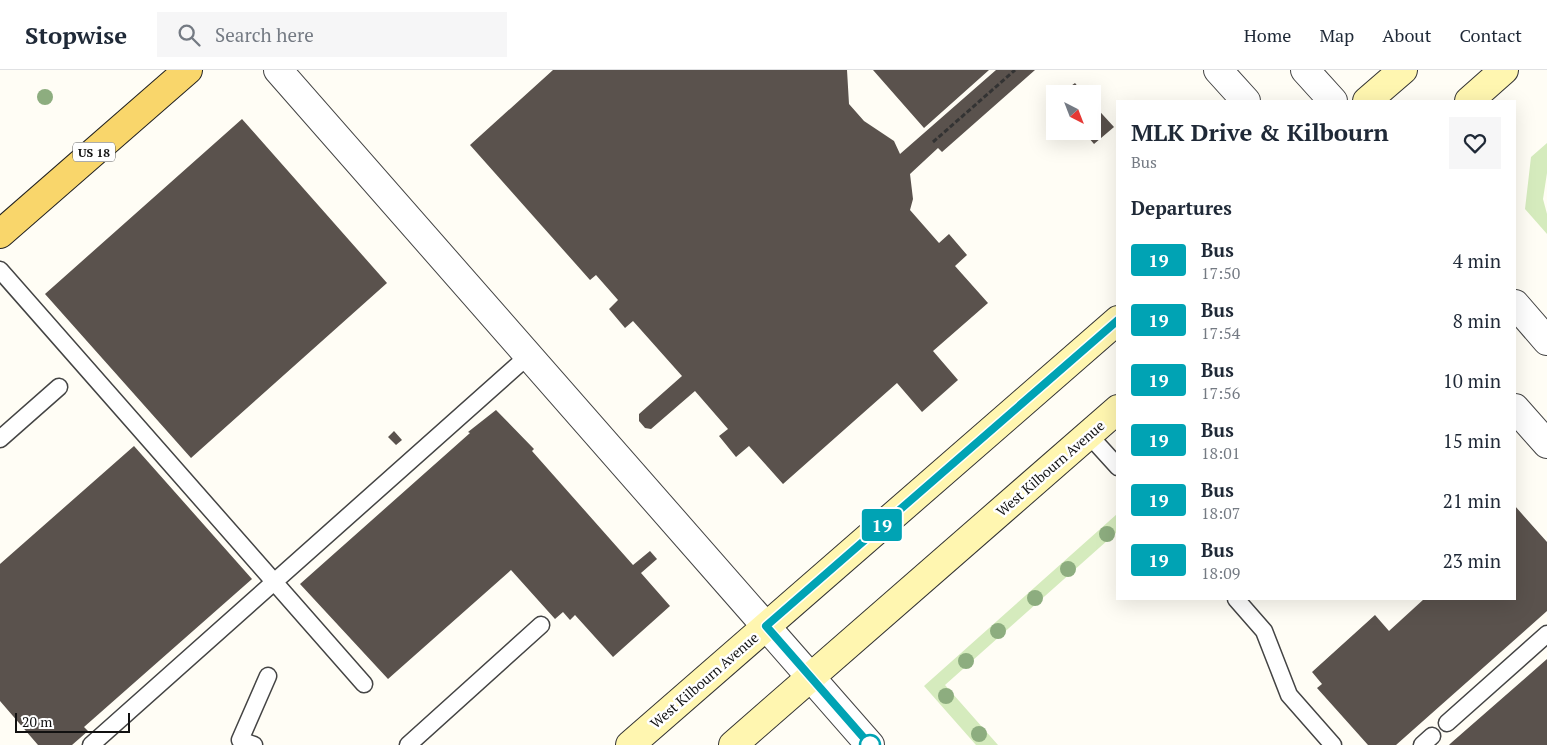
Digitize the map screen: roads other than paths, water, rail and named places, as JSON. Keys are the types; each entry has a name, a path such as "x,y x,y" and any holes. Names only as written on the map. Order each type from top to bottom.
{"main road":[{"name":"US 18","path":"0,234 188,70"},
{"path":"1368,100 1403,70"},
{"path":"1470,100 1504,70"},
{"name":"West Kilbourn Avenue","path":"630,745 1116,322"},
{"name":"West Kilbourn Avenue","path":"734,745 1116,411"}],"street":[{"path":"278,70 870,745"},
{"path":"1218,70 1245,100"},
{"path":"1305,70 1332,100"},
{"path":"1516,305 1547,342"},
{"path":"1516,409 1547,444"}],"lane":[{"path":"0,270 364,684"},
{"path":"91,745 528,356"},
{"path":"0,439 59,387"},
{"path":"1088,434 1116,465"},
{"path":"1237,600 1264,631 1289,695 1329,744"},
{"path":"408,745 542,625"},
{"path":"1447,723 1547,634"},
{"path":"254,745 240,740 268,676"}]}
